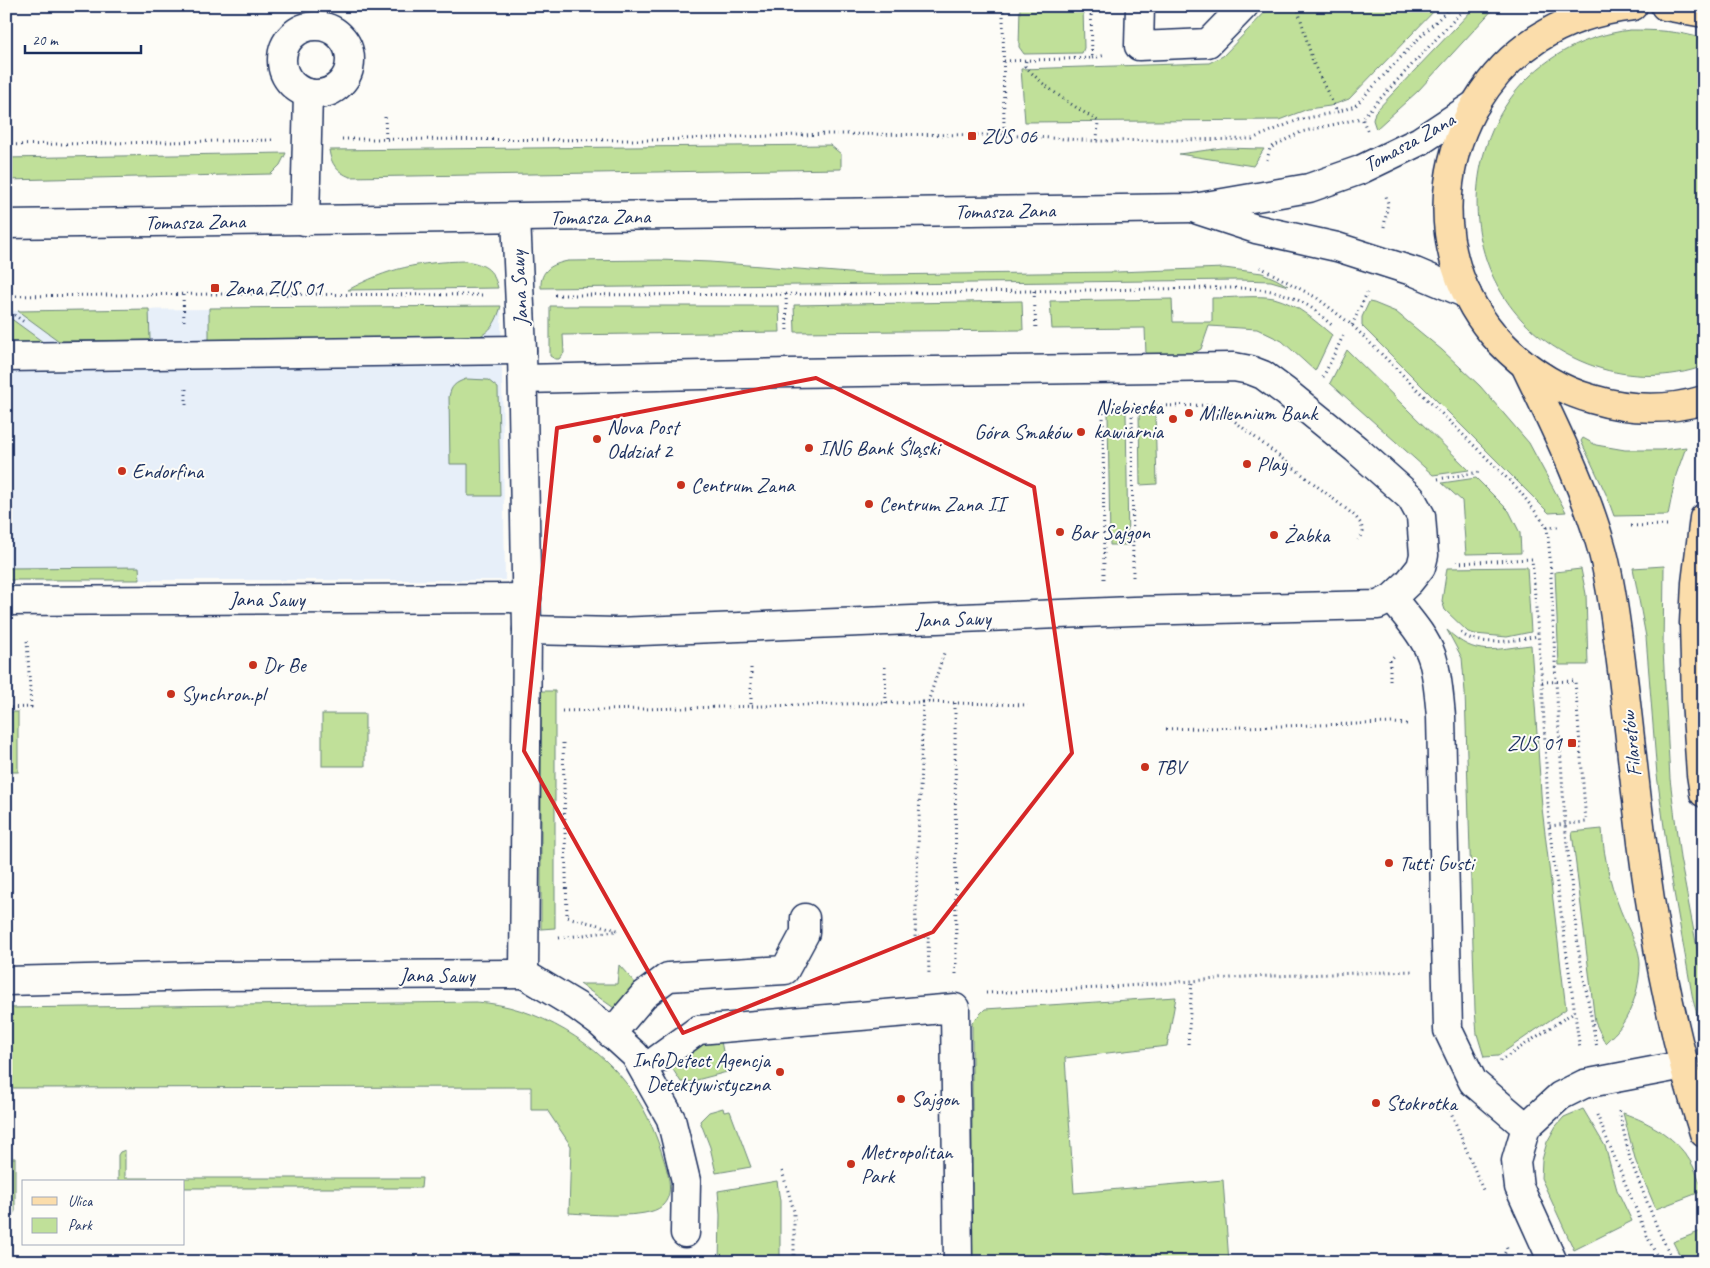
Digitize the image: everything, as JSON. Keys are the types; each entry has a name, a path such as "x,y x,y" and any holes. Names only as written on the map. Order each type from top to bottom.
{"main road":[{"path":"1537,39 1556,6"},
{"path":"1633,6 1604,10 1558,27 1537,39 1498,73 1476,104 1464,127 1455,152 1448,204 1452,251 1467,294 1488,328 1505,348 1547,380 1570,392 1608,404 1654,408 1704,400"},
{"path":"1665,6 1704,13"},
{"name":"Filaretów","path":"1525,365 1563,443 1595,527 1603,555 1612,597 1626,696 1639,821 1659,957 1684,1065 1704,1133"},
{"path":"1704,518 1696,584 1694,623 1696,700 1704,793"}],"street":[{"path":"1140,6 1140,46 1208,44 1244,6"},
{"path":"305,221 308,93"},
{"name":"Tomasza Zana","path":"6,224 1194,208 1309,188 1360,170 1420,141 1476,104"},
{"name":"Tomasza Zana","path":"1194,208 1256,229 1337,248 1415,272 1467,294"},
{"name":"Jana Sawy","path":"6,981 204,976 524,974 527,598 523,378 516,218"},
{"path":"6,357 522,350"},
{"path":"523,378 1234,367 1263,375 1286,392 1356,449 1410,498 1421,516 1424,555 1421,567 1409,582 1385,602 1426,645 1432,657 1438,691 1441,716 1448,1030 1473,1082 1526,1127"},
{"name":"Jana Sawy","path":"6,601 527,598"},
{"name":"Jana Sawy","path":"527,630 617,632 1385,602"},
{"path":"611,1034 644,995 668,977 785,970 805,932 805,918"},
{"path":"524,974 577,1006 635,1056 671,1119 686,1181 685,1233"},
{"path":"658,1059 698,1030 955,1008 958,1262"},
{"path":"1553,1262 1519,1187 1516,1161 1526,1127 1560,1096 1596,1082 1684,1065"}],"path":[{"path":"1003,6 1004,136"},
{"path":"1004,61 1092,58 1092,6"},
{"path":"1296,6 1314,62 1337,112"},
{"path":"6,146 307,139 654,140 829,134 1004,136 1097,141 1252,139 1298,120 1337,112 1355,106 1452,6"},
{"path":"1026,61 1025,66 1033,75 1058,96 1098,121 1097,141"},
{"path":"385,117 386,139"},
{"path":"1255,198 1270,148 1301,132 1362,118"},
{"path":"6,296 786,294 1264,288 1283,293 1306,304 1333,326"},
{"path":"1369,288 1352,325 1518,489 1547,527 1565,824 1578,947 1597,1049 1596,1082 1619,1111 1630,1159 1659,1232 1674,1262"},
{"path":"1034,291 1036,330"},
{"path":"786,294 787,333"},
{"path":"1323,377 1343,336"},
{"path":"1105,612 1103,406 1214,405 1355,516 1361,524 1363,532 1358,540"},
{"path":"1132,406 1134,611"},
{"path":"1547,527 1595,527 1703,522"},
{"path":"1450,563 1532,559 1542,682 1549,826 1596,1082 1646,1236 1660,1262"},
{"path":"928,702 954,618"},
{"path":"1460,633 1468,639 1495,642 1538,636"},
{"path":"6,708 31,708 27,640"},
{"path":"1390,681 1390,660 1395,655"},
{"path":"885,666 886,703"},
{"path":"751,668 751,706"},
{"path":"1542,682 1575,681 1586,822 1549,826"},
{"path":"562,702 562,720"},
{"path":"923,702 916,936 928,936 930,1011"},
{"path":"562,710 923,702 1028,705"},
{"path":"955,703 956,984"},
{"path":"1166,729 1398,723 1411,726"},
{"path":"552,938 618,930 567,917 563,740"},
{"path":"983,993 1100,988 1244,977 1448,970"},
{"path":"1188,1044 1192,981"},
{"path":"782,1171 794,1211 794,1262"}],"highlighted area":[{"path":"816,378 1034,487 1072,753 933,932 683,1033 524,751 557,428"}],"shaded area":[{"path":"501,306 505,580 6,580 6,311"}],"green space":[{"path":"1020,6 1083,6 1084,48 1082,53 1024,54 1019,47"},
{"path":"1271,6 1439,6 1349,99 1330,106 1308,109 1279,120 1025,122 1021,69 1209,63 1223,56"},
{"path":"1476,6 1496,6 1418,91 1376,129 1373,120 1375,112"},
{"path":"1630,30 1686,34 1704,39 1704,366 1664,375 1636,375 1596,367 1539,336 1501,292 1481,240 1478,185 1492,131 1522,84 1568,49"},
{"path":"830,145 841,154 841,169 350,177 335,167 329,150"},
{"path":"1222,148 1264,149 1253,166 1179,154"},
{"path":"286,153 280,165 271,174 6,180 6,158"},
{"path":"660,260 710,262 874,275 1117,272 1224,268 1262,273 1288,286 1271,281 1238,280 541,288 545,272 552,266 562,262"},
{"path":"465,261 487,268 496,281 498,288 348,290 390,271 433,263"},
{"path":"1268,297 1290,304 1305,313 1332,335 1315,371 1282,341 1257,329 1209,326 1201,349 1189,356 1146,355 1145,328 1052,329 1050,301 1172,299 1173,322 1212,322 1212,298"},
{"path":"1022,301 1023,330 795,332 794,305"},
{"path":"1369,302 1396,312 1442,350 1480,386 1529,443 1566,512 1549,513 1362,326 1362,317"},
{"path":"501,306 497,318 488,331 472,339 209,341 209,308"},
{"path":"550,306 779,306 780,332 563,335 564,353 559,359 555,359 550,356"},
{"path":"149,309 150,340 59,341 18,311"},
{"path":"6,315 43,342 6,342"},
{"path":"1347,350 1469,470 1433,475 1330,383"},
{"path":"466,379 488,380 498,388 500,496 468,496 468,464 450,464 449,397 454,385"},
{"path":"1155,411 1157,484 1140,485 1139,412"},
{"path":"1126,412 1128,545 1110,545 1108,413"},
{"path":"1583,438 1596,445 1625,450 1661,450 1686,447 1676,475 1668,515 1614,516 1606,494 1581,441"},
{"path":"1476,478 1509,511 1520,533 1521,553 1466,554 1462,501 1442,483"},
{"path":"1664,566 1663,650 1670,779 1680,858 1704,985 1704,1039 1693,1000 1669,864 1657,775 1646,637 1633,568"},
{"path":"139,567 140,580 6,580 6,568"},
{"path":"1527,567 1531,632 1507,637 1475,634 1468,632 1445,610 1442,601 1447,568"},
{"path":"1581,569 1586,594 1588,665 1559,665 1555,572"},
{"path":"1447,630 1467,645 1486,650 1531,645 1542,808 1566,1009 1498,1056 1484,1057 1477,1034 1465,692 1462,658"},
{"path":"541,691 555,691 555,928 541,929"},
{"path":"6,712 18,712 18,772 6,772"},
{"path":"322,714 365,714 365,766 322,766"},
{"path":"1602,829 1607,865 1613,888 1640,958 1640,972 1632,1005 1625,1020 1605,1043 1595,1022 1572,832"},
{"path":"619,965 637,985 625,1001 614,1008 580,984 617,984"},
{"path":"1176,997 1167,1046 1065,1058 1074,1193 1223,1180 1229,1262 1118,1262 1099,1254 1096,1262 972,1262 972,1022 985,1009"},
{"path":"476,1002 499,1005 544,1019 565,1030 585,1044 604,1059 620,1076 644,1110 661,1151 669,1184 668,1196 662,1206 655,1210 631,1215 569,1213 571,1146 547,1110 531,1110 531,1087 6,1088 6,1008"},
{"path":"720,1036 727,1072 689,1082 681,1082 668,1062 679,1052"},
{"path":"723,1108 724,1112 730,1111 751,1167 716,1173 710,1147 700,1121 709,1112"},
{"path":"1583,1109 1605,1146 1617,1190 1632,1221 1574,1250 1541,1178 1542,1160 1547,1142 1556,1126 1564,1117"},
{"path":"1623,1113 1653,1127 1680,1147 1693,1166 1703,1191 1656,1209 1636,1162"},
{"path":"125,1150 125,1178 422,1178 421,1188 185,1188 185,1180 118,1180 118,1155"},
{"path":"9,1158 15,1158 15,1211 12,1216 9,1216 8,1189 6,1188 6,1177 9,1177"},
{"path":"777,1181 780,1201 780,1262 719,1262 720,1215 718,1191"},
{"path":"1704,1230 1704,1262 1683,1262 1673,1242"}],"place":[{"name":"ZUS 06","path":"972,136"},
{"name":"Zana ZUS 01","path":"215,288"},
{"name":"Millennium Bank","path":"1189,413"},
{"name":"Niebieska kawiarnia","path":"1173,419"},
{"name":"Góra Smaków","path":"1081,432"},
{"name":"Nova Post Oddział 2","path":"597,439"},
{"name":"ING Bank Śląski","path":"809,448"},
{"name":"Play","path":"1247,464"},
{"name":"Endorfina","path":"122,471"},
{"name":"Centrum Zana","path":"681,485"},
{"name":"Centrum Zana II","path":"869,504"},
{"name":"Bar Sajgon","path":"1060,532"},
{"name":"Żabka","path":"1274,535"},
{"name":"Dr Be","path":"253,665"},
{"name":"Synchron.pl","path":"171,694"},
{"name":"ZUS 01","path":"1572,743"},
{"name":"TBV","path":"1145,767"},
{"name":"Tutti Gusti","path":"1389,863"},
{"name":"InfoDetect Agencja Detektywistyczna","path":"780,1072"},
{"name":"Sajgon","path":"901,1099"},
{"name":"Stokrotka","path":"1376,1103"},
{"name":"Metropolitan Park","path":"851,1164"}]}
